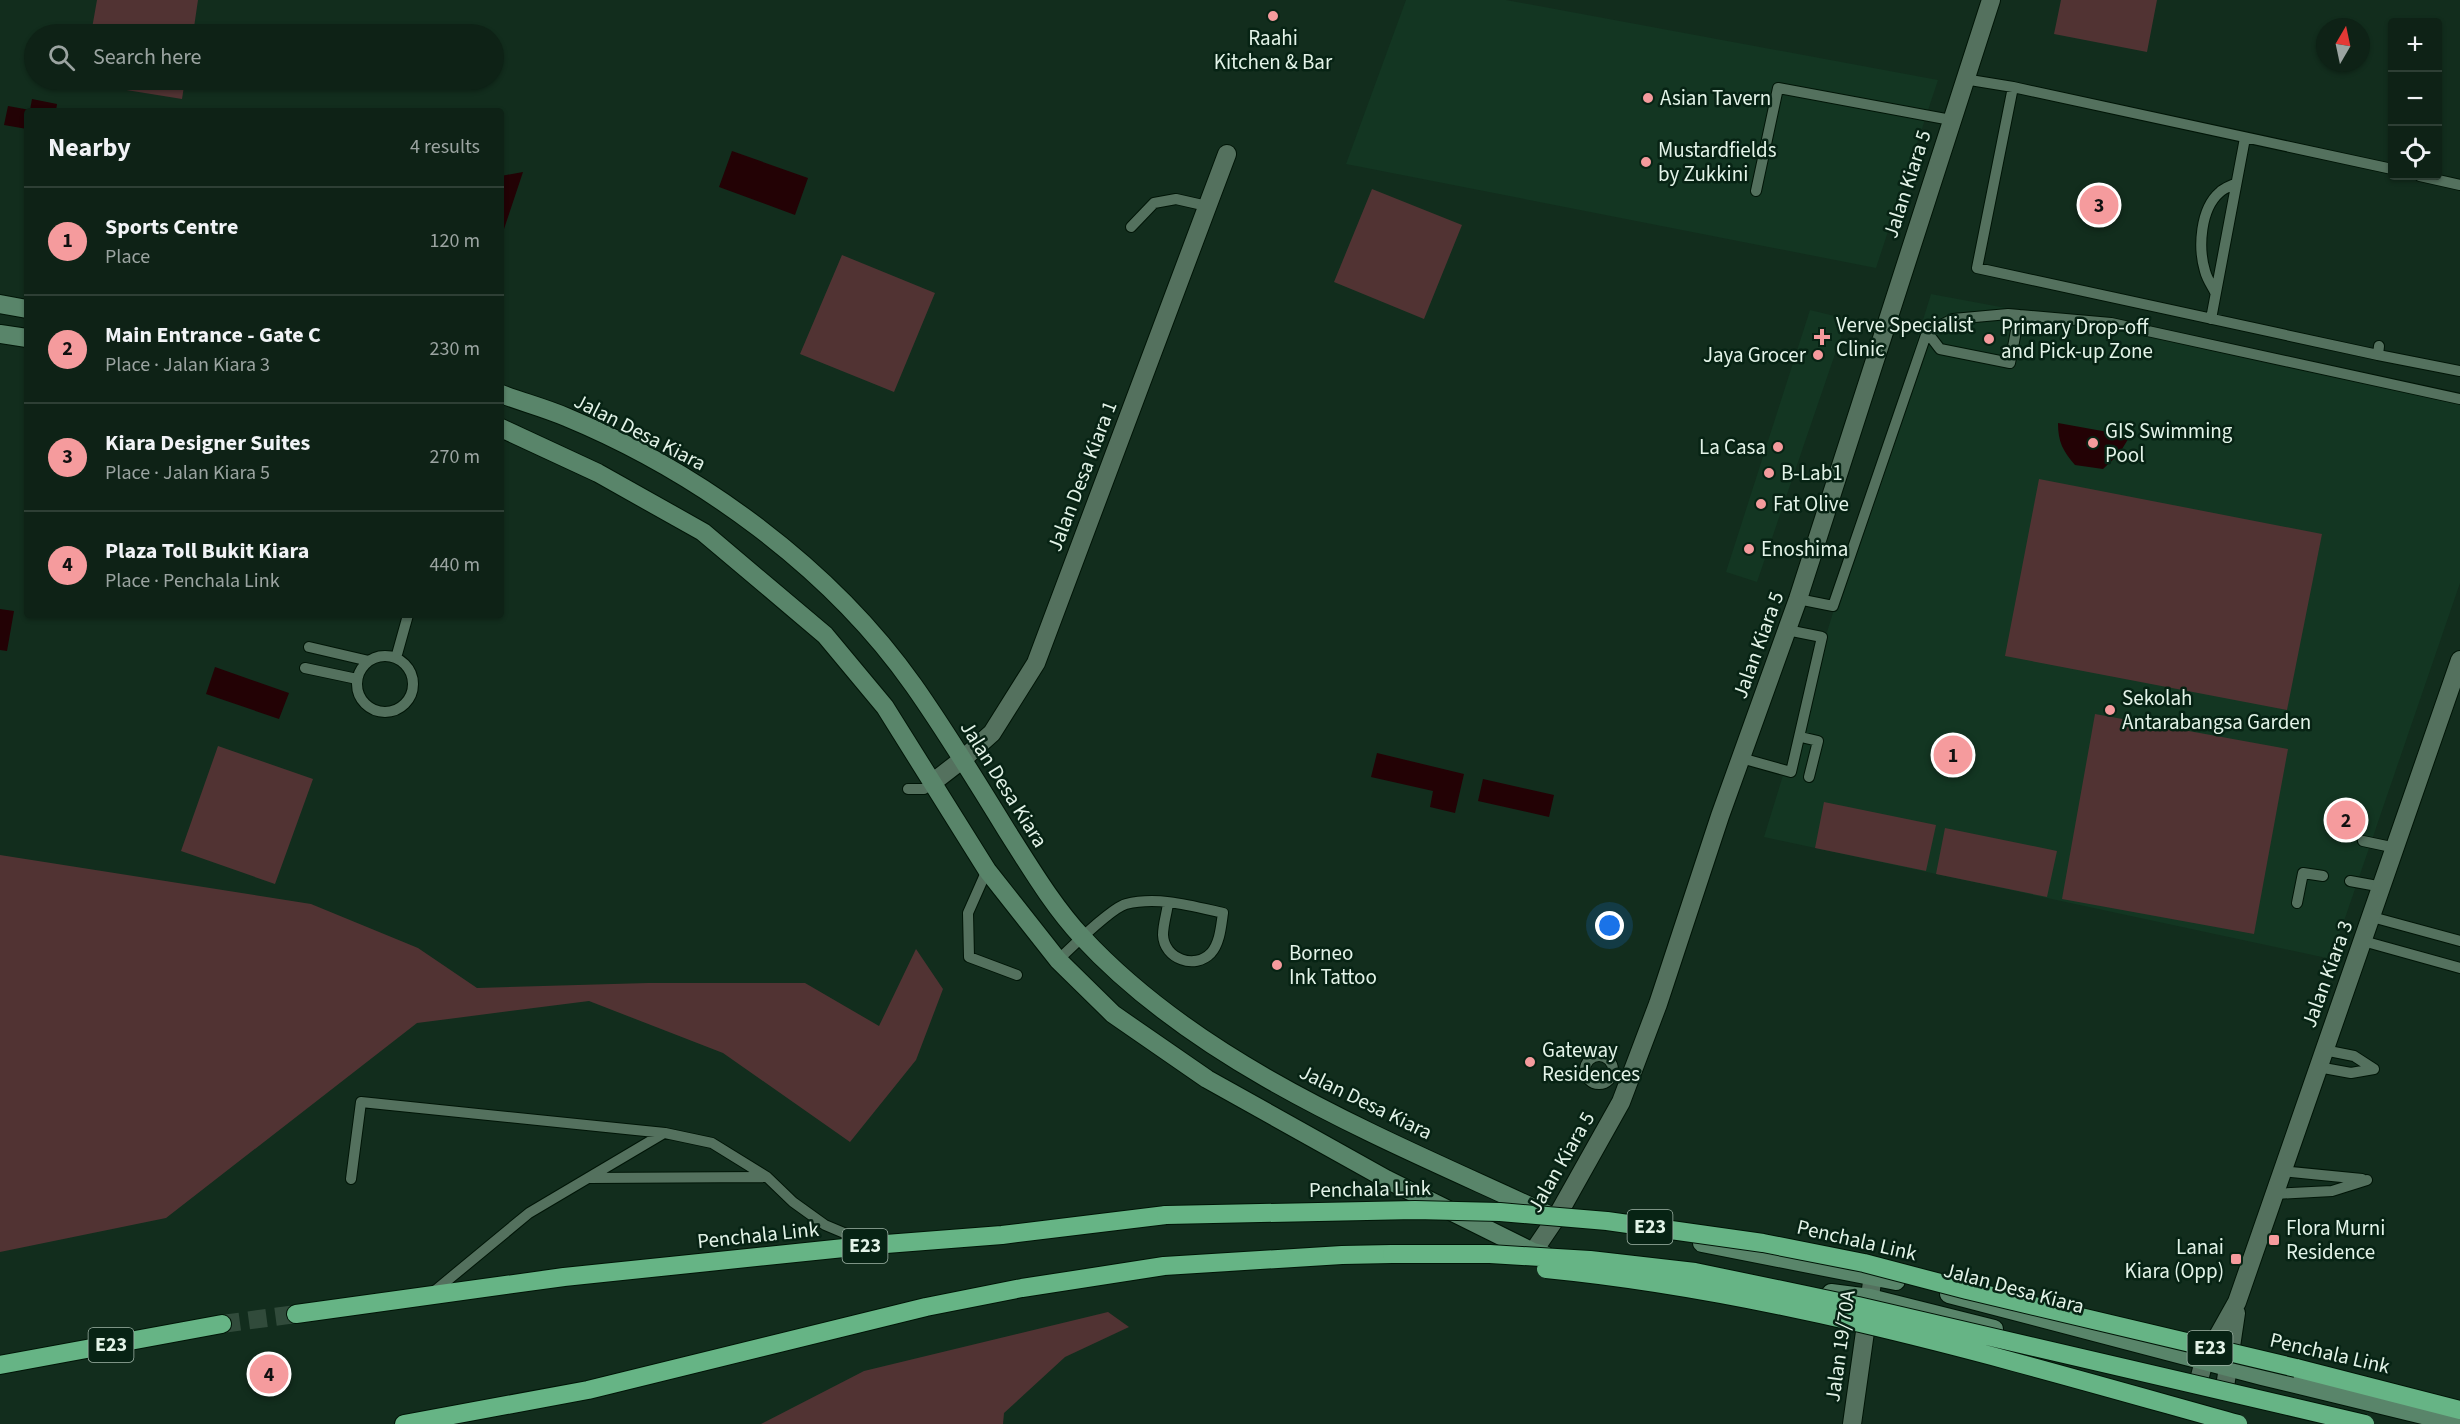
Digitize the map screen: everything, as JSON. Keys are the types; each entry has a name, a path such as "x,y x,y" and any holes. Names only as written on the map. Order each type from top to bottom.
{"highway":[{"name":"Penchala Link","path":"296,1314 564,1277 873,1245 1002,1235 1166,1215 1415,1210 1500,1212 1607,1221 1763,1243 1864,1263 1966,1290 2430,1400"},
{"path":"1392,1254 1555,1270 1715,1292 1904,1333 2238,1424"},
{"path":"404,1424 588,1390 926,1307 1022,1288 1164,1266 1330,1255 1392,1254 1490,1254 1590,1260 1695,1272 1858,1306 2365,1424"},
{"name":"E23","path":"0,1365 222,1324"},
{"path":"2430,1400 2460,1398"},
{"name":"E23","path":"2430,1400 2460,1410"}],"main road":[{"path":"0,304 24,308"},
{"path":"0,334 24,338"},
{"name":"Jalan Desa Kiara","path":"504,395 566,417 669,468 756,525 854,611 913,684 963,759 1028,865 1082,937 1137,989 1219,1050 1277,1084 1557,1218 1873,1275 2327,1393 2460,1424"},
{"name":"Jalan Desa Kiara","path":"504,429 598,473 703,532 825,635 885,707 987,870 1058,960 1113,1014 1207,1079 1386,1179 1533,1252 1596,1266 1870,1298 2199,1380 2357,1424"}],"street":[{"name":"Jalan Kiara 5","path":"1533,1252 1557,1218 1622,1102 1622,1076 1676,952 1741,758 1798,599 1991,0"},
{"name":"Jalan Desa Kiara 1","path":"932,783 992,733 1036,663 1227,154"},
{"name":"Jalan Kiara 3","path":"2199,1380 2204,1361 2237,1302 2460,660"},
{"name":"Jalan 19/70A","path":"1852,1424 1873,1275"},
{"name":"Jalan Kiara 3","path":"2225,1387 2237,1302"}],"lane":[{"path":"1964,79 2013,87 2388,168"},
{"path":"2013,87 1977,268 2211,319 2378,350 2460,371"},
{"path":"1756,191 1778,88 1951,120"},
{"path":"2211,319 2245,138"},
{"path":"2440,180 2460,184"},
{"path":"2216,292 2205,272 2202,250 2203,227 2208,207 2220,192 2236,183"},
{"path":"1131,227 1154,203 1176,199 1207,206"},
{"path":"1798,599 1833,606 1928,332 1953,319 2008,314 2111,323 2460,399"},
{"path":"1928,332 1940,349 2010,363 2019,315"},
{"path":"396,658 407,618"},
{"path":"1741,758 1791,772 1801,737 1822,637 1787,630"},
{"path":"309,647 369,661"},
{"path":"386,656 396,658 409,670 412,687 405,704 388,712 370,708 358,694 357,678 369,661 386,656"},
{"path":"305,668 357,678"},
{"path":"1801,737 1818,741 1809,777"},
{"path":"908,789 924,789 932,783"},
{"path":"2363,841 2396,848"},
{"path":"987,870 968,913 969,957 1017,975"},
{"path":"2297,903 2303,873 2323,876"},
{"path":"2350,881 2383,887"},
{"path":"1058,960 1082,937 1124,904 1157,900 1223,914 1219,938 1210,954 1203,959 1185,961 1170,952 1163,935 1168,903"},
{"path":"2372,917 2460,941"},
{"path":"2363,941 2460,968"},
{"path":"351,1179 361,1102 664,1133 712,1143 767,1177 794,1202 825,1225 873,1245"},
{"path":"429,1296 529,1213 664,1133"},
{"path":"2274,1194 2332,1191 2367,1180 2282,1171"},
{"path":"585,1178 767,1177"}],"shaded area":[{"path":"97,0 198,0 194,24 93,24"},
{"path":"1406,0 1506,0 1938,80 1876,268 1346,164"},
{"path":"2061,0 2157,0 2147,52 2054,34"},
{"path":"126,90 183,90 182,99"},
{"path":"32,99 57,104 56,108 30,108"},
{"path":"8,106 24,109 24,128 4,125"},
{"path":"732,151 808,178 795,215 719,187"},
{"path":"523,172 504,229 504,175"},
{"path":"1372,189 1462,225 1424,319 1334,282"},
{"path":"842,255 935,293 894,392 800,354"},
{"name":"Sekolah Antarabangsa Garden","path":"1931,294 2460,393 2460,583 2331,959 1764,837"},
{"path":"1810,310 1847,319 1757,582 1726,572"},
{"name":"GIS Swimming Pool","path":"2058,423 2130,436 2119,454 2103,469 2075,465 2062,446"},
{"path":"2039,479 2322,534 2287,710 2005,656"},
{"path":"0,609 14,611 7,651 0,650"},
{"path":"215,667 289,693 279,719 206,694"},
{"path":"2095,714 2288,749 2254,934 2062,899"},
{"path":"218,746 313,779 275,884 181,851"},
{"path":"1377,753 1464,774 1455,813 1430,807 1433,791 1371,777"},
{"path":"1483,779 1554,795 1549,817 1478,801"},
{"path":"1824,802 1936,825 1926,871 1815,848"},
{"path":"1945,828 2057,851 2047,897 1936,874"},
{"path":"0,855 311,904 418,948 477,988 648,983 805,983 879,1026 916,949 943,989 916,1060 850,1142 723,1053 589,1001 417,1023 166,1218 0,1252"},
{"path":"1108,1312 1129,1327 1065,1357 1004,1413 1003,1424 761,1424 864,1371"}],"tunnel":[{"path":"222,1324 296,1314"}],"place":[{"name":"Raahi Kitchen & Bar","path":"1273,16"},
{"name":"Asian Tavern","path":"1648,98"},
{"name":"Mustardfields by Zukkini","path":"1646,162"},
{"name":"Kiara Designer Suites","path":"2099,205"},
{"name":"Verve Specialist Clinic","path":"1822,337"},
{"name":"Primary Drop-off and Pick-up Zone","path":"1989,339"},
{"name":"Jaya Grocer","path":"1818,355"},
{"name":"GIS Swimming Pool","path":"2093,443"},
{"name":"La Casa","path":"1778,447"},
{"name":"B-Lab1","path":"1769,473"},
{"name":"Fat Olive","path":"1761,504"},
{"name":"Enoshima","path":"1749,549"},
{"name":"Sekolah Antarabangsa Garden","path":"2110,710"},
{"name":"Sports Centre","path":"1953,755"},
{"name":"Main Entrance - Gate C","path":"2346,820"},
{"name":"Borneo Ink Tattoo","path":"1277,965"},
{"name":"Gateway Residences","path":"1530,1062"},
{"name":"Flora Murni Residence","path":"2274,1240"},
{"name":"Lanai Kiara (Opp)","path":"2236,1259"},
{"name":"Plaza Toll Bukit Kiara","path":"269,1374"}]}
